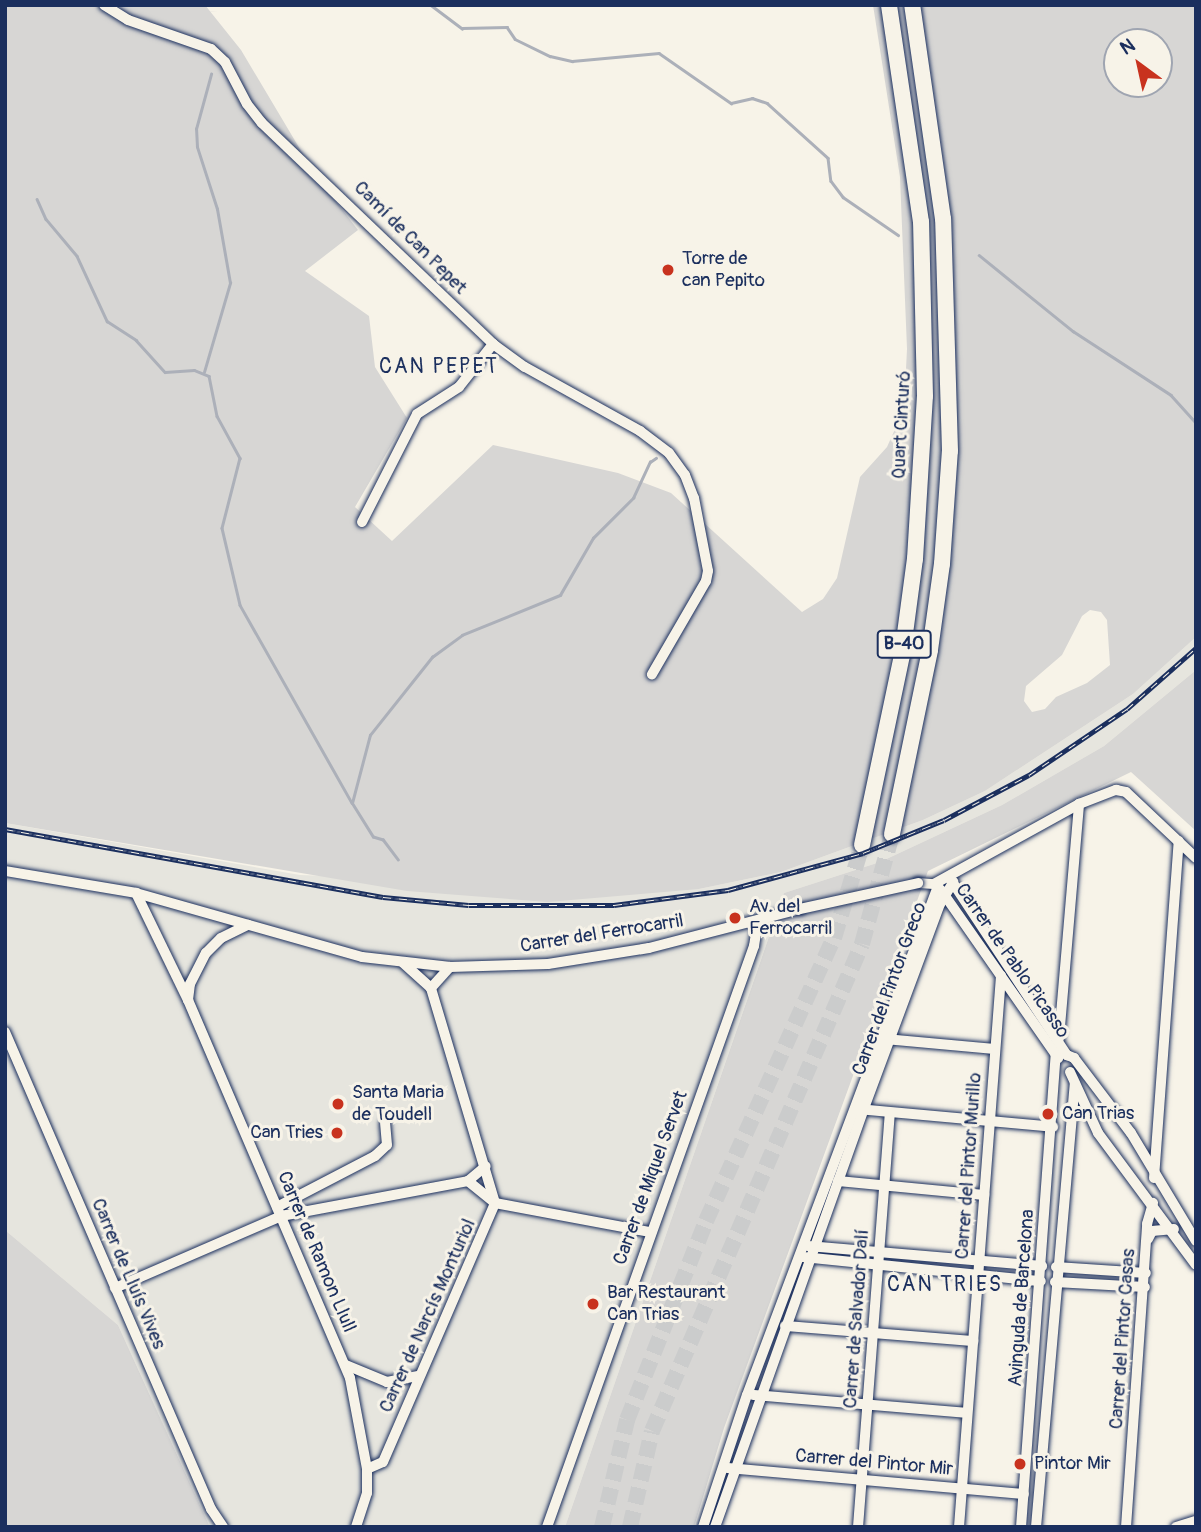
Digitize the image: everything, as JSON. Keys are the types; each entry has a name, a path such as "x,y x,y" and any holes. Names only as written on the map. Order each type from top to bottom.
{"highway":[{"name":"Quart Cinturó","path":"862,845 902,656 915,559 925,396 921,222 889,5"},
{"name":"B-40","path":"892,834 930,650 942,564 950,451 943,219 912,5"}],"street":[{"name":"Camí de Can Pepet","path":"104,5 128,19 211,49 225,62 247,104 262,123 493,344 656,441 685,475 694,498 706,581 652,674"},
{"path":"362,522 417,414 459,387 493,344"},
{"path":"939,888 951,875 1079,804 1122,790 1196,858"},
{"path":"1059,1038 1079,804"},
{"path":"1154,1178 1179,841"},
{"name":"Carrer del Ferrocarril","path":"8,874 136,893 312,945 403,963 450,967 548,964 649,948 800,909 919,883 939,888"},
{"name":"Carrer de Pablo Picasso","path":"951,875 1059,1038 1064,1064 1131,1133 1154,1178 1196,1241"},
{"name":"Carrer de Pablo Picasso","path":"939,888 1064,1064 1098,1133"},
{"name":"Carrer del Pintor Greco","path":"704,1527 939,888"},
{"name":"Carrer de Ramon Llull","path":"136,893 188,1000 345,1364 367,1469"},
{"path":"149,918 151,905 162,900"},
{"name":"Carrer de Miquel Servet","path":"547,1527 650,1231 754,946 758,920"},
{"path":"188,1000 190,984 206,953 222,938 247,925"},
{"name":"Carrer de Narcís Monturiol","path":"367,1469 383,1462 495,1203 430,988 403,963"},
{"path":"430,988 450,967"},
{"name":"Carrer del Pintor Murillo","path":"959,1527 1001,976"},
{"name":"Carrer de Lluís Vives","path":"5,1032 211,1509 223,1527"},
{"path":"884,1039 995,1049"},
{"name":"Avinguda de Barcelona","path":"1021,1527 1053,1127 1064,1064"},
{"name":"Avinguda de Barcelona","path":"1036,1527 1056,1268 1071,1102 1075,1084"},
{"name":"Carrer de Pablo Picasso","path":"1071,1102 1174,1229 1196,1265"},
{"path":"858,1109 1053,1127"},
{"name":"Carrer del Pintor Greco","path":"753,1395 785,1326 806,1252 838,1181 858,1109"},
{"name":"Carrer de Salvador Dalí","path":"858,1527 890,1114"},
{"path":"115,1288 279,1212 375,1156 387,1145 385,1123"},
{"path":"279,1212 468,1181 486,1166"},
{"path":"468,1181 495,1203 650,1231"},
{"path":"838,1181 984,1195"},
{"name":"Carrer del Pintor Casas","path":"1126,1527 1153,1203"},
{"name":"Carrer del Pintor Casas","path":"1148,1239 1152,1231 1174,1229"},
{"path":"806,1252 878,1251 1042,1266"},
{"path":"806,1252 877,1267 1041,1281"},
{"path":"1056,1268 1146,1273"},
{"path":"1055,1282 1144,1287"},
{"path":"785,1326 973,1341"},
{"name":"Carrer de Ramon Llull","path":"345,1364 387,1382 419,1376"},
{"path":"753,1395 967,1413"},
{"name":"Carrer del Pintor Greco","path":"715,1527 727,1468"},
{"name":"Carrer del Pintor Mir","path":"727,1468 1024,1494"},
{"path":"356,1527 367,1493 367,1469"},
{"path":"1176,1527 1196,1521"}],"shaded area":[{"path":"5,5 205,5 241,50 316,176 358,230 305,271 369,316 375,367 407,418 355,507 392,541 493,445 618,473 671,493 802,612 823,599 837,578 860,477 887,447 904,409 907,349 900,177 873,5 1196,5 1196,637 1133,694 985,791 923,820 781,872 699,889 548,902 407,891 5,823","holes":["1090,610 1101,612 1107,620 1110,665 1087,683 1056,697 1045,709 1032,712 1024,701 1026,686 1062,655 1082,616"]},
{"path":"1196,637 1196,670 1104,746 1002,805 880,862 784,893 565,1527 210,1527 118,1325 5,1230 5,823 300,875 699,889 781,872 923,820 985,791 1133,694"},
{"path":"1196,670 1196,831 1131,772 928,871 724,1428 694,1527 565,1527 784,893 880,862 1002,805 1104,746"},
{"path":"5,1230 118,1325 210,1527 5,1527"}],"waterway":[{"path":"431,5 462,28 507,27 515,39 550,56 572,61 659,53 731,103 752,98 767,103 828,158 831,181 843,197 898,235"},
{"path":"204,372 230,283 217,209 197,147 196,129 211,74"},
{"path":"37,199 46,219 77,256 107,321 136,340 165,372 194,370 209,376 217,416 240,458 222,528 240,605 352,803"},
{"path":"979,255 1073,331 1171,395 1196,423"},
{"path":"398,860 383,840 373,837 352,803 370,735 432,657 462,635 560,595 593,538 633,498 650,462 656,458"}],"tunnel":[{"path":"630,1527 652,1431 862,944 892,834"},
{"path":"602,1527 627,1420 706,1221 834,938 862,845"}],"railway":[{"path":"5,829 383,897 469,905 614,905 728,890 863,853 944,820 1029,775 1127,709 1196,648"}],"place":[{"name":"Torre de can Pepito","path":"668,270"},
{"name":"Av. del Ferrocarril","path":"735,918"},
{"name":"Santa Maria de Toudell","path":"338,1104"},
{"name":"Can Trias","path":"1048,1114"},
{"name":"Can Tries","path":"337,1133"},
{"name":"Bar Restaurant Can Trias","path":"593,1304"},
{"name":"Pintor Mir","path":"1020,1464"}],"district":[{"name":"CAN PEPET","path":"439,367"},
{"name":"CAN TRIES","path":"945,1285"}]}
